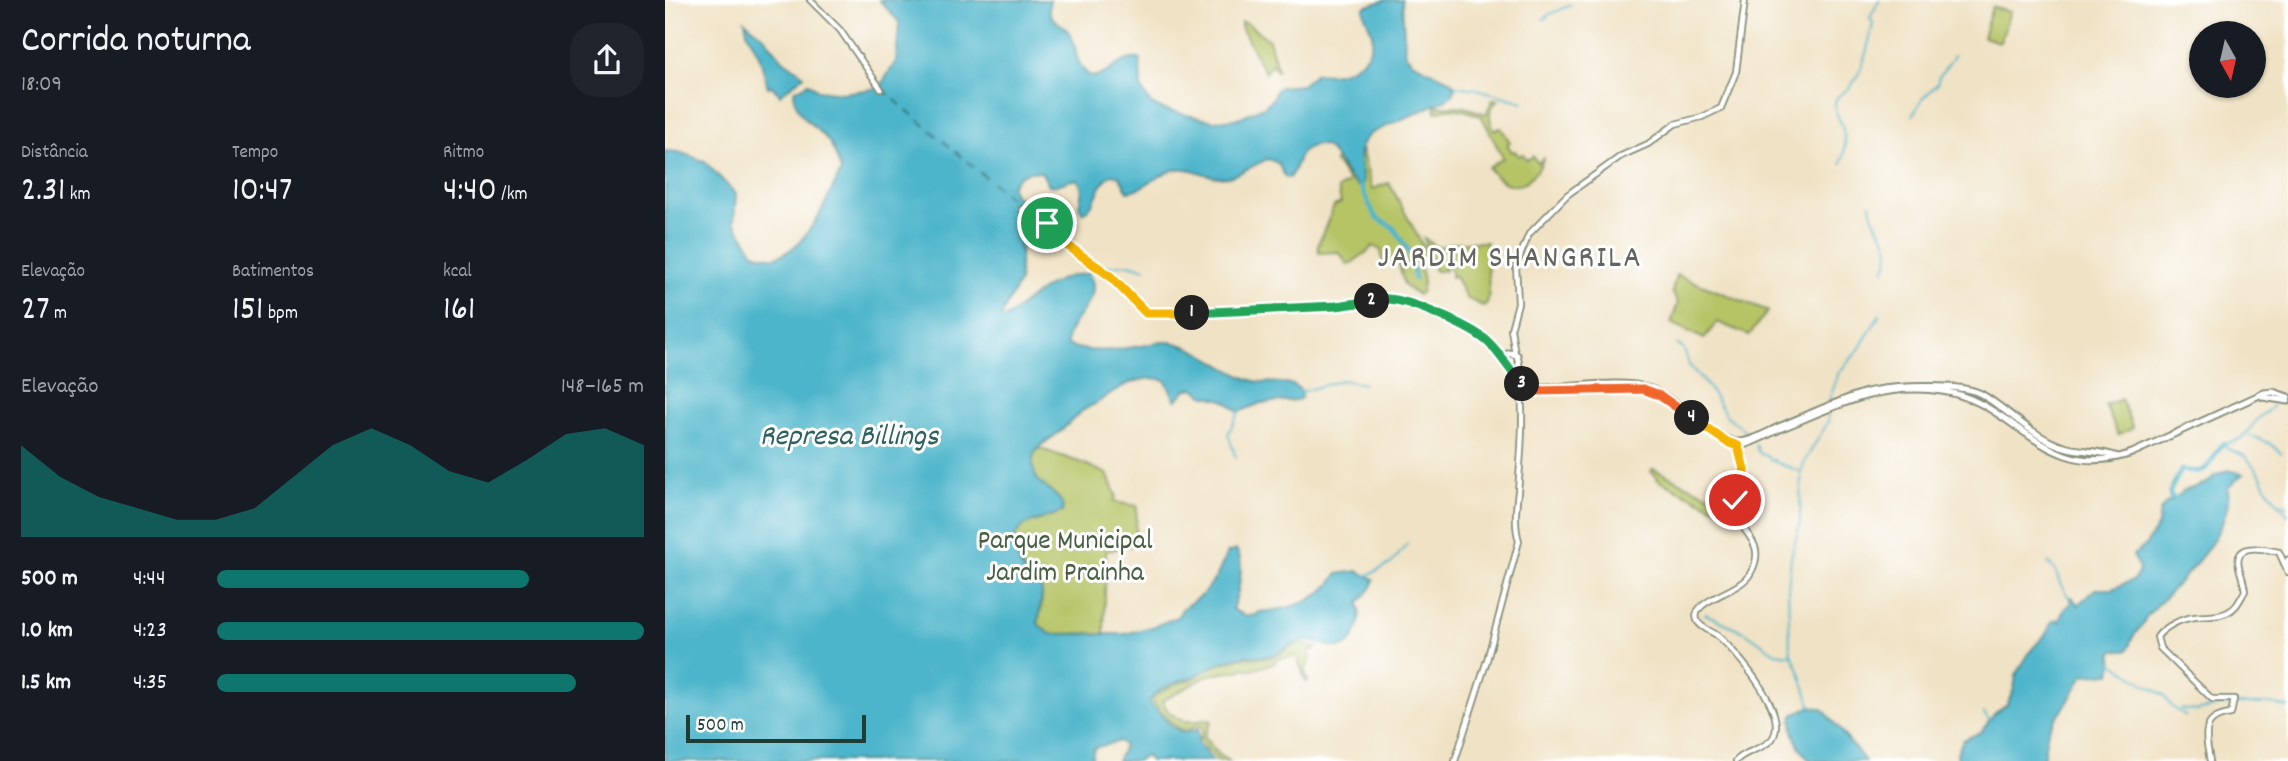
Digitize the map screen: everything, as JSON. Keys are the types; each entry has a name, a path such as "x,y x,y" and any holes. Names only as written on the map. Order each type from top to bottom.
{"main road":[{"path":"810,0 840,30 881,89"},
{"path":"1736,761 1772,738 1776,730 1774,719 1766,692 1760,683 1718,636 1696,618 1700,606 1737,588 1752,570 1756,553 1755,542 1738,519 1734,506 1746,477 1740,446 1671,400 1643,386 1540,388 1525,385 1518,369 1512,324 1518,303 1515,266 1529,234 1567,194 1621,156 1648,144 1671,126 1721,108 1736,72 1745,0"},
{"path":"1023,208 1045,221 1064,243 1106,272 1146,313 1336,306 1390,299 1450,320 1479,335 1496,351 1518,379 1533,391"},
{"path":"1504,362 1513,342"},
{"path":"1496,351 1515,354"},
{"path":"1511,371 1518,369"},
{"path":"1518,379 1522,396"},
{"path":"1455,761 1519,541 1516,525 1522,396 1525,385"},
{"path":"1740,446 1859,394 1883,388 1917,387 1979,393 2045,438 2069,449 2108,456"},
{"path":"1522,396 1533,391 1643,389 1659,395 1727,442 1740,446 1851,399 1873,393 1908,389 1939,390 1970,397 1989,407 2035,441 2065,455 2118,457 2243,403 2278,393 2288,399"},
{"path":"2267,395 2288,399"},
{"path":"2035,441 2045,438"},
{"path":"2045,438 2048,448"},
{"path":"2210,761 2205,740 2208,727 2215,719 2231,714 2234,699 2212,699 2160,648 2157,637 2164,630 2188,618 2211,617 2228,612 2238,603 2245,591 2238,562 2241,553 2250,548 2279,552 2287,564 2288,572"}],"green space":[{"path":"1992,7 2010,12 2000,42 1983,37"},
{"path":"1241,22 1248,24 1269,40 1278,71 1271,64 1265,73 1241,27"},
{"path":"1493,99 1498,100 1491,110 1492,126 1494,130 1501,128 1510,142 1507,144 1512,152 1515,151 1519,156 1523,154 1527,160 1533,156 1538,163 1543,159 1534,174 1519,185 1508,184 1488,168 1503,158 1482,117 1459,109 1436,112 1435,106 1462,106 1486,114"},
{"path":"1360,145 1372,189 1389,183 1428,255 1420,259 1423,283 1418,295 1404,285 1398,260 1383,263 1381,250 1373,246 1348,265 1339,252 1319,253 1318,245 1334,206 1341,203 1338,189 1349,182 1334,161 1356,185 1363,181 1358,151"},
{"path":"1424,238 1439,248 1455,243 1486,242 1489,291 1487,304 1483,306 1466,298 1455,276 1451,277 1447,266 1443,267 1445,271 1435,271"},
{"path":"1676,275 1768,311 1749,335 1717,322 1704,339 1671,323 1678,303 1672,292"},
{"path":"2121,399 2133,428 2118,435 2105,405"},
{"name":"Parque Municipal Jardim Prainha","path":"1038,448 1107,474 1116,495 1114,502 1137,506 1135,545 1106,551 1104,635 1050,634 1038,624 1042,602 1041,587 1021,564 1015,535 1024,525 1061,512 1053,493 1041,485 1033,472 1032,459"},
{"path":"1653,469 1728,504 1732,516 1659,481 1651,471"},
{"path":"1300,644 1317,648 1309,652 1311,658 1305,671 1306,682 1295,656 1275,660 1275,663 1252,670 1243,668 1209,675 1162,701 1177,718 1185,721 1211,721 1204,737 1220,756 1229,761 1218,761 1203,745 1200,739 1202,727 1195,726 1187,731 1176,727 1153,702 1154,696 1175,684 1193,679 1205,669 1243,657 1268,658"}],"water":[{"name":"Represa Billings","path":"879,0 1050,0 1052,18 1068,31 1079,62 1090,76 1103,74 1125,61 1140,59 1141,88 1150,103 1161,109 1214,121 1236,119 1264,107 1280,87 1302,85 1316,73 1338,73 1351,68 1367,54 1372,41 1364,7 1385,0 1402,0 1405,54 1412,62 1451,81 1455,86 1452,95 1443,101 1371,133 1366,138 1359,155 1363,184 1358,186 1329,149 1320,145 1303,151 1289,178 1285,177 1278,163 1268,159 1228,177 1215,177 1184,169 1171,170 1135,190 1128,191 1120,178 1112,174 1103,183 1092,205 1083,213 1079,207 1082,189 1078,180 1049,185 1041,172 1031,172 1020,176 1011,187 1026,210 1019,282 1002,318 1006,318 1054,282 1088,274 1093,283 1093,291 1068,335 1067,344 1070,346 1105,351 1160,342 1178,344 1199,352 1251,380 1285,383 1302,392 1301,398 1297,400 1261,403 1239,412 1226,401 1204,395 1193,388 1185,390 1176,401 1165,380 1139,380 1123,386 1083,410 1041,445 1035,452 1034,471 1041,483 1061,502 1063,509 1062,512 1024,525 1015,535 1019,563 1041,587 1038,624 1050,634 1125,634 1155,626 1177,617 1183,608 1203,594 1217,576 1227,553 1236,550 1241,570 1232,609 1245,616 1303,603 1322,591 1337,574 1358,571 1374,579 1372,587 1359,603 1359,625 1348,645 1333,647 1301,641 1271,655 1232,659 1157,692 1149,702 1172,727 1184,733 1198,729 1198,744 1213,761 1150,761 1146,756 1136,761 1117,761 1124,746 1120,741 1094,748 1091,761 665,761 665,151 679,152 704,161 736,194 734,222 754,253 775,257 787,252 807,233 815,221 841,171 831,145 798,109 794,91 809,83 818,90 843,93 879,88 896,61 899,22"},
{"path":"745,21 765,38 783,60 804,75 780,95 772,86 768,87"},
{"path":"2228,470 2243,474 2228,488 2222,524 2213,541 2187,574 2146,617 2127,651 2114,650 2111,673 2084,675 2048,730 2043,761 1958,761 1957,753 1963,740 1981,732 1995,713 2007,705 2014,689 2016,675 2052,622 2056,619 2059,622 2064,609 2070,604 2070,598 2078,605 2095,589 2112,589 2133,580 2139,568 2133,555 2145,546 2158,525 2160,511 2166,503 2177,498 2183,491 2209,482 2214,476"},
{"path":"1811,706 1823,709 1865,761 1810,761 1796,740 1792,722 1793,715"}],"waterway":[{"path":"1841,164 1845,141 1835,102 1838,96 1851,86 1860,71 1873,23 1870,18 1879,0"},
{"path":"1543,20 1571,5"},
{"path":"1912,116 1923,98 1937,84 1954,56"},
{"path":"1456,86 1523,102"},
{"path":"1360,185 1376,218 1393,227 1410,253"},
{"path":"1870,204 1875,222 1889,250 1884,270"},
{"path":"1410,254 1415,279"},
{"path":"1103,267 1129,264 1146,269"},
{"path":"1088,274 1091,271"},
{"path":"1829,401 1839,372 1858,351 1880,314"},
{"path":"1677,344 1684,349 1689,365 1709,388 1726,415 1751,436"},
{"path":"1301,392 1342,380 1364,384"},
{"path":"2225,443 2238,440 2246,434 2273,405"},
{"path":"1236,458 1228,434 1239,412"},
{"path":"1811,706 1790,651 1788,589 1791,557 1800,523 1801,472 1828,422 1828,415"},
{"path":"2249,435 2271,444 2281,453"},
{"path":"2224,443 2228,449 2245,456 2288,515"},
{"path":"2180,500 2170,497 2170,491 2181,470 2204,469 2224,443"},
{"path":"1756,444 1759,452 1767,455 1771,461 1773,459 1799,471"},
{"path":"2279,503 2288,506"},
{"path":"1366,576 1392,563 1408,543"},
{"path":"2048,562 2070,599"},
{"path":"1038,575 1038,583"},
{"path":"1705,614 1745,632 1775,653 1790,655"},
{"path":"2112,662 2164,695 2172,707 2186,716"},
{"path":"2181,709 2197,711 2232,703"},
{"path":"2236,704 2288,707"},
{"path":"1984,713 1989,720"}],"ferry route":[{"path":"882,89 1022,208"}],"district":[{"name":"JARDIM SHANGRILA","path":"1510,255"}],"route":[{"path":"1047,223 1064,243 1106,272 1149,314 1336,306 1385,298 1404,302 1450,320 1479,335 1530,390 1637,388 1654,393 1727,442 1738,446 1746,477 1735,500"}]}
